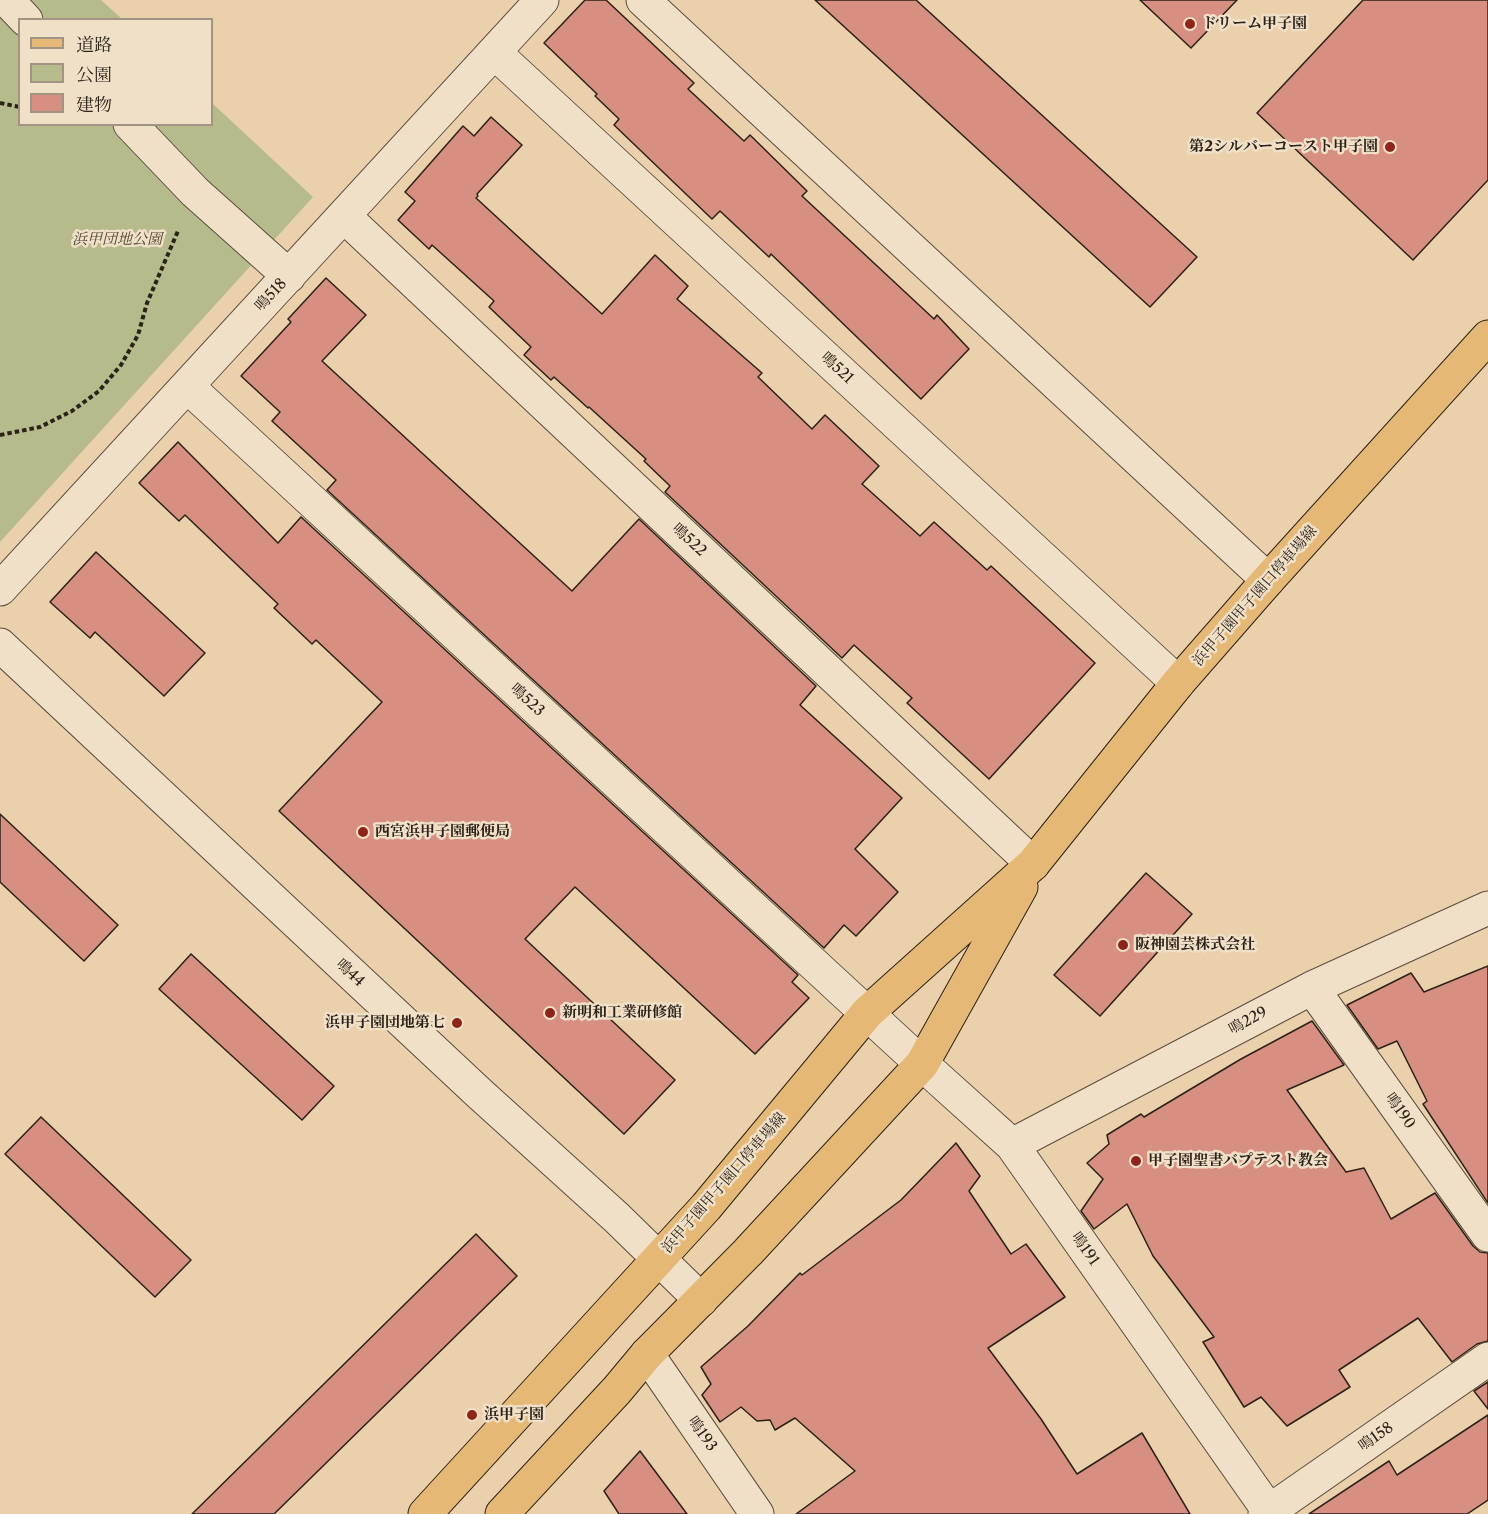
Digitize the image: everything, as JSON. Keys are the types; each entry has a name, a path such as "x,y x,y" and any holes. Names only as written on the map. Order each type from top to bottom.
{"main road":[{"name":"浜甲子園甲子園口停車場線","path":"425,1514 706,1207 867,1013 1033,864 1178,683 1488,337"},
{"name":"浜甲子園甲子園口停車場線","path":"502,1514 617,1390 647,1354 748,1252 922,1064 1033,864"}],"street":[{"path":"7,0 24,18"},
{"name":"鳴518","path":"0,590 543,0"},
{"path":"643,0 1268,580"},
{"name":"鳴521","path":"495,53 1178,683"},
{"path":"132,126 195,192 289,276"},
{"name":"鳴522","path":"344,216 1033,864"},
{"name":"鳴523","path":"187,386 867,1013"},
{"name":"鳴44","path":"0,645 659,1258 701,1300"},
{"name":"鳴229","path":"1012,1145 1312,988 1488,908"},
{"name":"鳴190","path":"1312,988 1488,1235"},
{"name":"鳴191","path":"867,1013 1012,1145 1268,1513"},
{"name":"鳴193","path":"647,1354 757,1514"},
{"name":"鳴158","path":"1268,1513 1488,1359"}],"path":[{"path":"0,103 18,107"},
{"path":"0,435 40,427 72,411 99,391 121,365 138,334 147,303 195,192"}],"green space":[{"name":"浜甲団地公園","path":"0,0 101,0 121,18 18,18 18,126 213,126 213,104 313,197 0,542"}],"building":[{"path":"585,0 606,0 694,83 688,89 744,141 750,135 807,191 802,196 934,319 937,315 969,349 921,399 771,254 769,257 720,211 712,219 614,125 619,119 595,96 597,94 544,43"},
{"path":"815,0 916,0 1197,257 1150,307"},
{"name":"ドリーム甲子園","path":"1140,0 1237,0 1191,48"},
{"name":"第2シルバーコースト甲子園","path":"1363,0 1488,0 1488,180 1413,260 1257,113"},
{"path":"491,117 522,145 477,194 476,198 602,314 655,255 688,286 677,299 762,373 758,377 812,429 825,415 879,466 862,484 920,536 934,522 987,570 991,566 1095,663 989,779 907,703 912,698 854,645 842,658 665,492 670,486 644,461 646,459 554,377 551,380 524,355 531,347 489,307 494,301 432,245 429,249 398,220 415,201 405,192 463,126 474,136"},
{"path":"326,278 366,315 322,361 572,591 639,519 816,686 800,705 902,798 855,849 898,892 856,936 844,925 824,948 327,490 336,480 272,421 280,412 241,376 291,322 288,319"},
{"path":"178,442 278,543 301,517 798,975 792,982 809,998 755,1054 575,887 525,939 675,1080 624,1134 279,811 382,702 316,640 312,644 274,608 278,604 185,515 179,521 139,483"},
{"path":"96,552 205,653 164,696 95,632 90,638 50,602"},
{"path":"0,814 118,925 84,961 0,882"},
{"name":"阪神園芸株式会社","path":"1146,873 1192,914 1100,1016 1054,975"},
{"path":"191,954 334,1086 302,1120 159,989"},
{"path":"1488,966 1488,1203 1423,1104 1427,1101 1397,1041 1378,1049 1347,1005 1411,973 1424,992"},
{"path":"1312,1021 1344,1065 1287,1090 1346,1172 1364,1168 1391,1219 1435,1193 1473,1246 1480,1252 1488,1253 1488,1341 1477,1344 1452,1362 1418,1318 1339,1370 1350,1387 1287,1426 1261,1397 1244,1407 1203,1342 1214,1337 1153,1256 1127,1204 1094,1229 1081,1211 1103,1179 1087,1163 1109,1144 1107,1135 1141,1114 1144,1117 1241,1059"},
{"path":"41,1117 191,1260 155,1297 5,1154"},
{"path":"956,1143 980,1176 969,1191 1011,1254 1026,1244 1065,1297 988,1348 1041,1419 1077,1474 1142,1433 1190,1514 796,1514 855,1471 795,1418 775,1430 770,1420 757,1421 741,1407 720,1422 702,1395 711,1384 701,1367 748,1326 800,1273 802,1275 901,1200"},
{"path":"476,1234 517,1276 274,1514 192,1514"},
{"path":"1488,1382 1488,1409 1474,1391"},
{"path":"1488,1415 1488,1500 1467,1514 1309,1514 1389,1461 1397,1475"},
{"path":"640,1451 687,1514 619,1514 604,1491"}],"place":[{"name":"ドリーム甲子園","path":"1190,24"},
{"name":"第2シルバーコースト甲子園","path":"1390,147"},
{"name":"西宮浜甲子園郵便局","path":"363,832"},
{"name":"阪神園芸株式会社","path":"1123,945"},
{"name":"新明和工業研修館","path":"550,1013"},
{"name":"浜甲子園団地第七","path":"457,1023"},
{"name":"甲子園聖書バプテスト教会","path":"1136,1161"},
{"name":"浜甲子園","path":"472,1415"}]}
